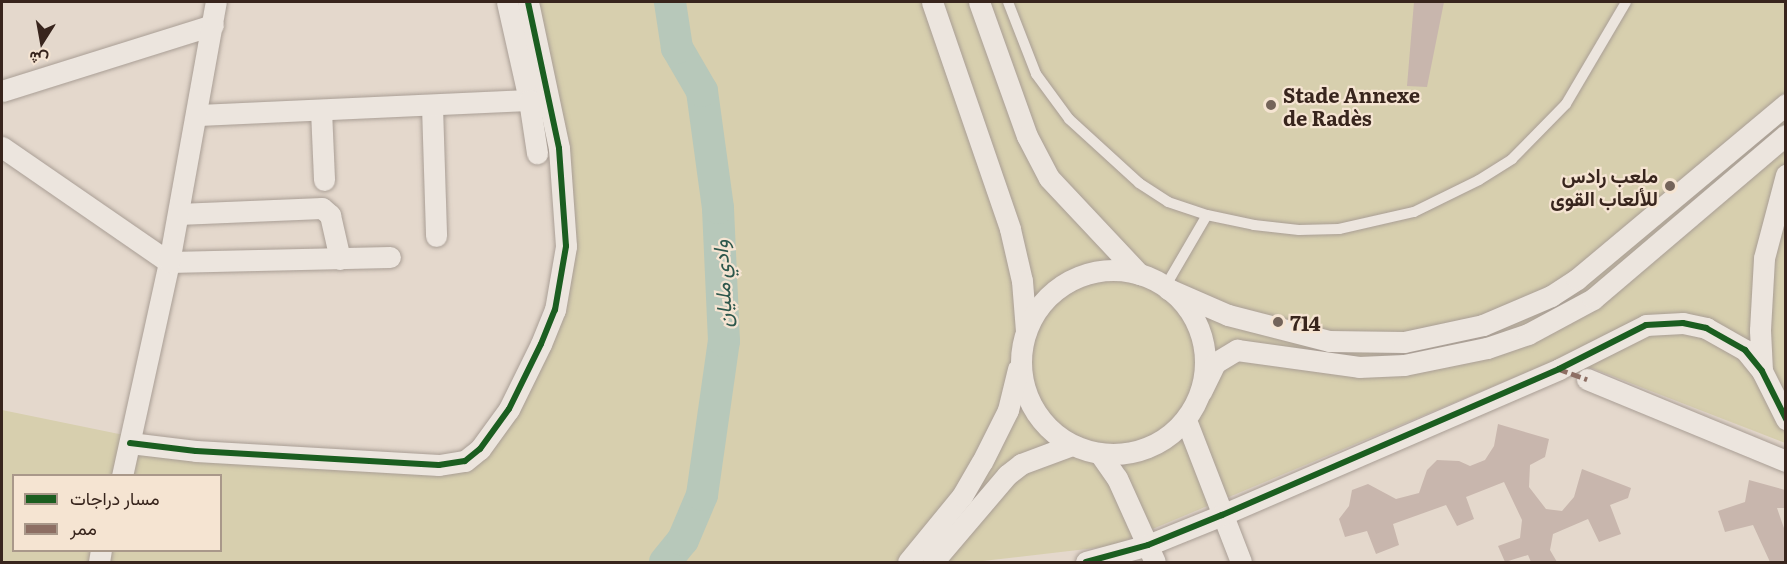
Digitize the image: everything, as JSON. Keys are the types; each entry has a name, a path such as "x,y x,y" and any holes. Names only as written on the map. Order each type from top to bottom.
{"street":[{"path":"122,474 169,262 198,115 216,2"},
{"path":"507,2 529,100 537,153"},
{"path":"130,443 439,465 465,461 480,449 508,409 541,344 555,310 566,246 559,148 528,2"},
{"path":"908,562 962,496 982,462 1008,410 1026,331 1022,282 1010,230 932,2"},
{"path":"979,2 1027,136 1048,178 1139,274"},
{"path":"2,91 213,25"},
{"path":"198,115 529,100"},
{"path":"1026,331 1039,306 1059,287 1084,275 1112,270 1139,274 1228,315 1329,341 1404,342 1483,325 1551,296 1577,279 1785,104"},
{"path":"432,106 436,236"},
{"path":"321,110 324,180"},
{"path":"1020,363 1026,396 1044,425 1072,446 1100,454 1132,453 1162,441 1186,420 1215,363 1237,350 1359,367 1404,364 1487,348 1528,334 1593,299 1785,135"},
{"path":"2,147 169,262 390,257"},
{"path":"1762,371 1760,330 1764,258 1785,175"},
{"path":"178,214 322,208 330,215 340,259"},
{"path":"1167,288 1188,309 1201,335 1206,363 1201,392"},
{"path":"1086,562 1152,554 1222,515 1559,369 1646,325 1683,323 1706,328 1745,350 1762,371 1785,419"},
{"path":"1587,379 1785,461"},
{"path":"1186,420 1241,562"},
{"path":"933,562 1001,479 1021,464 1072,446"},
{"path":"1100,454 1117,478 1152,554"}],"lane":[{"path":"1008,2 1036,74 1069,119 1139,183 1168,202 1207,215 1254,225 1340,229 1414,212 1479,180 1512,159 1566,104 1626,2"},
{"path":"1167,288 1207,215"}],"shaded area":[{"path":"536,2 1785,2 1785,443 1563,357 1112,546 974,562 2,562 2,410 119,434 438,473 469,467 563,313"}],"building":[{"path":"1414,2 1444,2 1427,87 1407,86"},
{"path":"1498,424 1549,439 1545,457 1530,465 1529,487 1546,509 1562,511 1574,497 1582,469 1631,488 1628,498 1610,505 1621,534 1599,542 1588,519 1553,534 1550,550 1557,562 1531,562 1528,555 1505,562 1498,546 1520,538 1522,520 1504,482 1466,497 1474,519 1457,526 1446,505 1393,524 1399,545 1376,554 1367,531 1345,537 1339,519 1349,506 1352,490 1368,484 1396,499 1419,493 1427,470 1437,460 1459,461 1470,466 1485,460 1494,446"},
{"path":"1749,480 1785,490 1785,508 1777,508 1785,531 1785,562 1770,562 1753,525 1725,532 1718,511 1745,502"}],"waterway":[{"name":"وادي مليان","path":"665,562 683,540 702,495 724,341 718,208 702,91 677,48 670,2"}],"marked path":[{"path":"1559,369 1587,379"}],"cycle path":[{"path":"130,443 196,451 439,465 465,461 480,449 509,409 541,344 555,310 566,246 559,148 528,2"},
{"path":"1086,562 1148,545 1222,515 1559,369 1646,325 1683,323 1706,328 1745,350 1762,371 1786,419"}],"place":[{"name":"Stade Annexe de Radès","path":"1271,105"},
{"name":"ملعب رادس للألعاب القوى","path":"1670,186"},
{"name":"714","path":"1278,322"}]}
